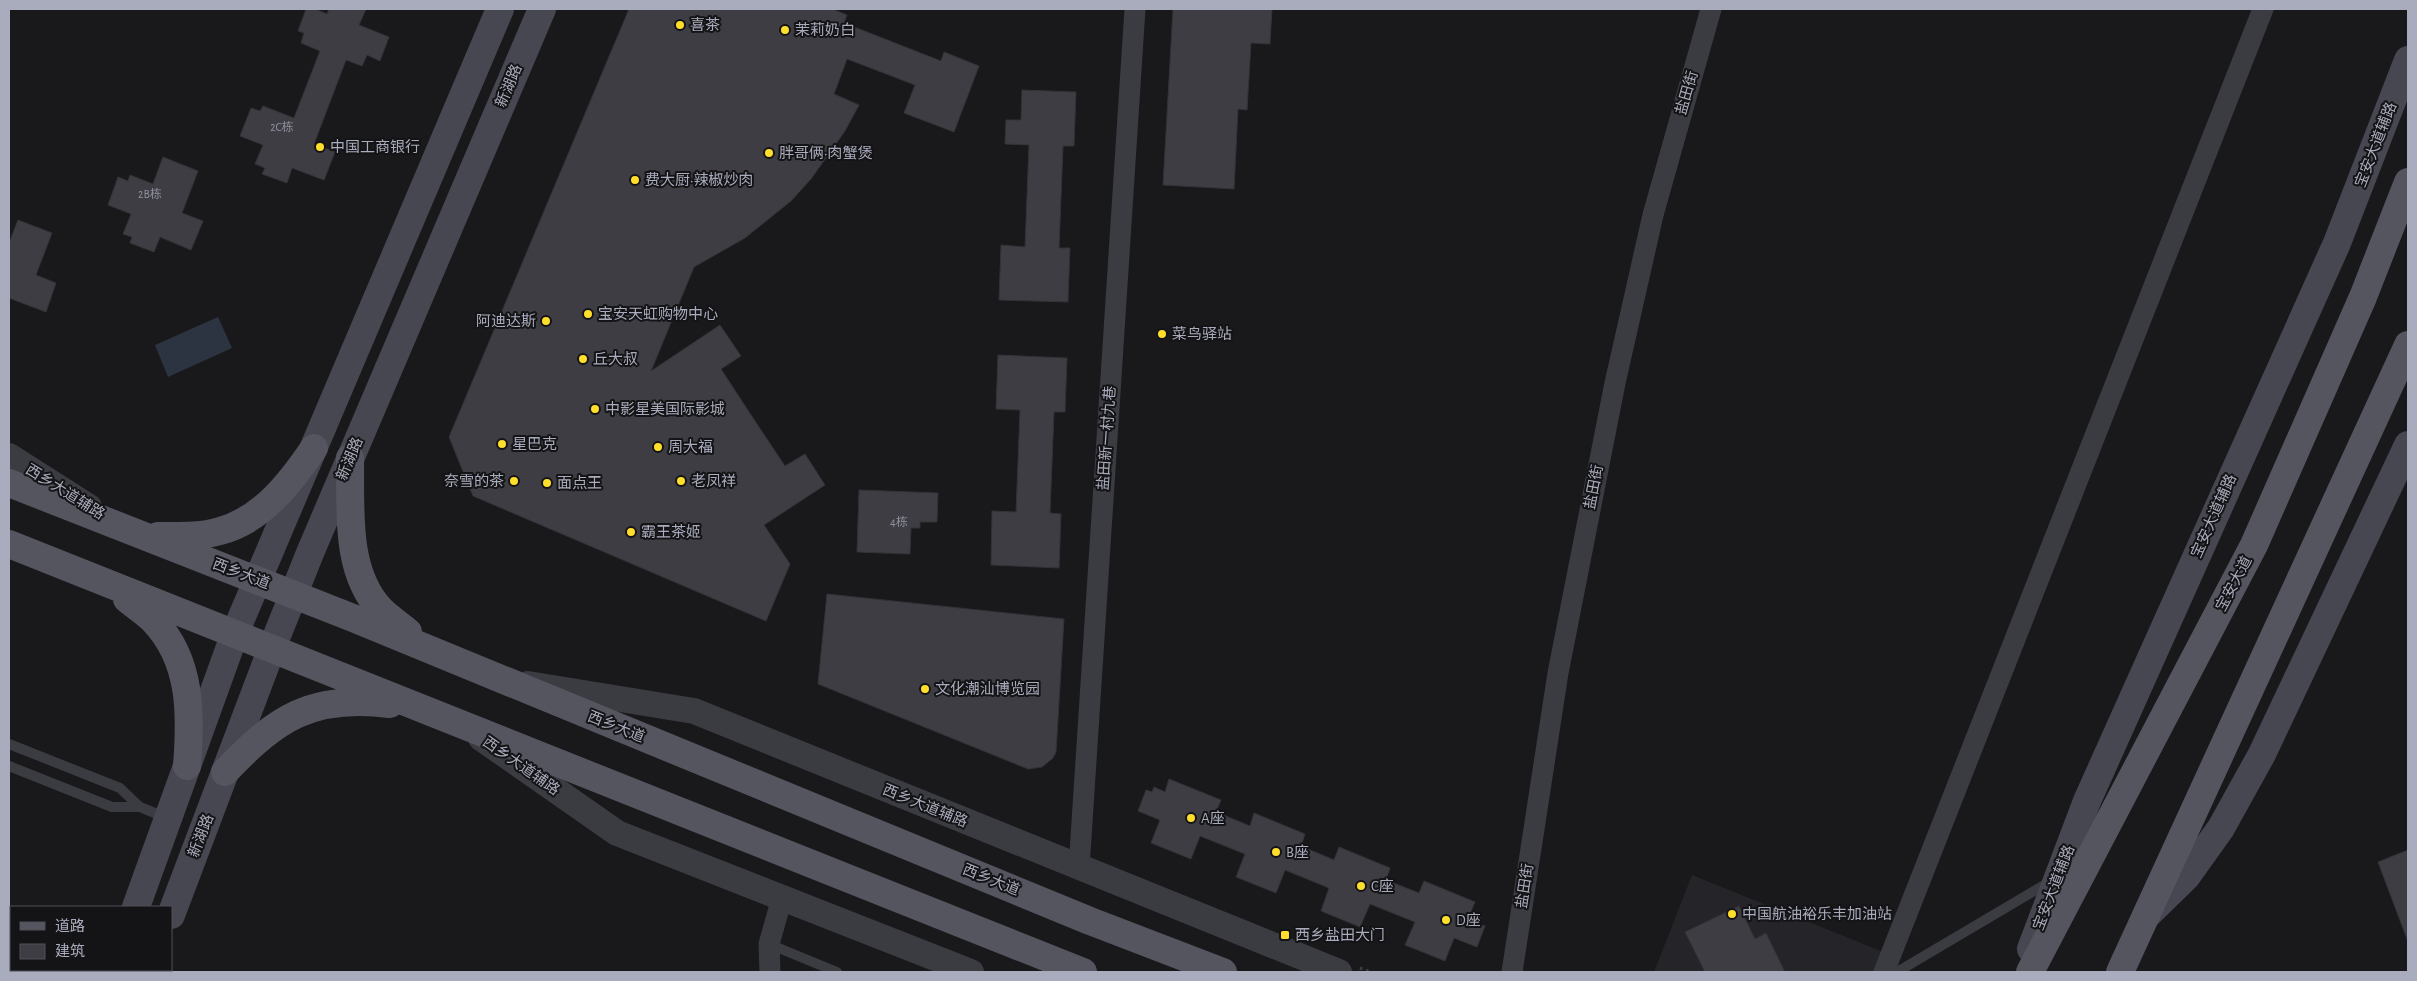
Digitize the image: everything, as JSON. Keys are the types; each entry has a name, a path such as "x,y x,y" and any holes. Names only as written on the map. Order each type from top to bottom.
{"main road":[{"path":"136,906 235,634 500,9"},
{"name":"新湖路","path":"172,912 294,594 350,458 542,9"},
{"name":"宝安大道辅路","path":"2021,972 2087,801 2337,243 2408,60"},
{"name":"宝安大道","path":"2030,972 2254,545 2364,297 2408,182"},
{"path":"2120,972 2408,345"},
{"path":"2146,916 2186,877 2216,835 2262,754 2408,445"},
{"path":"147,537 220,532 241,523 274,499 294,478 314,448"},
{"path":"350,458 352,540 360,576 381,609 433,652"},
{"name":"西乡大道","path":"9,483 294,594 1072,913 1223,972"},
{"path":"11,545 1083,972"},
{"path":"104,582 154,620 168,640 179,661 190,703 186,766"},
{"path":"225,772 268,730 290,717 313,708 334,702 360,700 422,708"}],"street":[{"name":"盐田新一村九巷","path":"1079,868 1135,9"},
{"name":"盐田街","path":"1512,972 1558,673 1614,383 1653,215 1711,9"},
{"path":"1884,972 2262,9"},
{"name":"西乡大道辅路","path":"9,456 122,527"},
{"name":"西乡大道辅路","path":"500,679 694,711 1339,972"},
{"name":"西乡大道辅路","path":"458,722 617,833 971,972"},
{"path":"770,972 769,944 782,898"}],"lane":[{"path":"9,744 120,788 140,807 168,819"},
{"path":"9,766 112,807 140,807"},
{"path":"1897,972 2060,875"},
{"path":"769,944 838,972"}],"shaded area":[{"name":"中国航油裕乐丰加油站","path":"1692,875 1886,953 1878,972 1654,972"}],"water":[{"path":"218,317 232,348 168,377 155,345"}],"building":[{"path":"306,9 315,9 327,14 329,9 366,9 359,25 389,37 380,61 367,55 362,66 346,60 314,144 335,152 324,180 292,168 287,183 262,174 265,168 255,164 263,145 240,136 251,108 260,111 263,106 294,118 320,51 301,43 304,33 298,31"},
{"name":"宝安天虹购物中心","path":"629,9 832,9 847,15 844,23 941,61 944,52 979,66 954,132 904,113 915,85 847,59 834,94 859,105 845,131 811,179 791,201 745,238 694,267 651,371 720,325 741,356 721,369 753,418 785,466 805,454 825,485 764,525 790,564 766,621 473,496 449,437"},
{"path":"1173,9 1272,9 1270,44 1251,43 1247,110 1238,109 1234,189 1163,185"},
{"path":"1022,90 1076,92 1074,146 1063,146 1059,248 1070,248 1068,302 999,300 1001,245 1025,247 1029,145 1005,144 1006,120 1021,120"},
{"path":"163,157 198,171 182,213 203,221 191,250 160,237 154,252 130,243 132,237 123,234 131,214 108,205 118,177 128,181 130,175 153,184"},
{"path":"18,220 52,233 36,275 56,283 46,312 9,298 9,243"},
{"path":"998,355 1067,358 1065,412 1054,412 1050,513 1061,514 1059,568 991,565 992,511 1016,512 1020,410 996,409"},
{"path":"859,490 938,493 937,522 920,522 920,528 911,528 910,554 857,552"},
{"path":"827,594 1064,619 1056,752 1053,758 1042,767 1028,769 818,684"},
{"path":"1169,779 1221,800 1216,812 1250,826 1254,813 1305,834 1301,846 1334,860 1339,847 1390,868 1386,880 1419,893 1424,881 1475,902 1470,914 1481,918 1479,924 1485,926 1477,947 1454,938 1445,961 1405,945 1415,922 1370,904 1360,927 1321,911 1329,888 1285,870 1276,893 1236,877 1245,854 1200,836 1191,859 1151,843 1160,820 1138,811 1146,790 1152,792 1154,787 1165,792"},
{"path":"2408,850 2408,938 2407,939 2378,862"},
{"path":"1739,906 1755,939 1766,933 1785,972 1705,972 1685,932"}],"place":[{"name":"喜茶","path":"680,25"},
{"name":"茉莉奶白","path":"785,30"},
{"name":"中国工商银行","path":"320,147"},
{"name":"胖哥俩·肉蟹煲","path":"769,153"},
{"name":"费大厨·辣椒炒肉","path":"635,180"},
{"name":"宝安天虹购物中心","path":"588,314"},
{"name":"阿迪达斯","path":"546,321"},
{"name":"菜鸟驿站","path":"1162,334"},
{"name":"丘大叔","path":"583,359"},
{"name":"中影星美国际影城","path":"595,409"},
{"name":"星巴克","path":"502,444"},
{"name":"周大福","path":"658,447"},
{"name":"奈雪的茶","path":"514,481"},
{"name":"老凤祥","path":"681,481"},
{"name":"面点王","path":"547,483"},
{"name":"霸王茶姬","path":"631,532"},
{"name":"文化潮汕博览园","path":"925,689"},
{"name":"A座","path":"1191,818"},
{"name":"B座","path":"1276,852"},
{"name":"C座","path":"1361,886"},
{"name":"中国航油裕乐丰加油站","path":"1732,914"},
{"name":"D座","path":"1446,920"},
{"name":"西乡盐田大门","path":"1285,935"}]}
